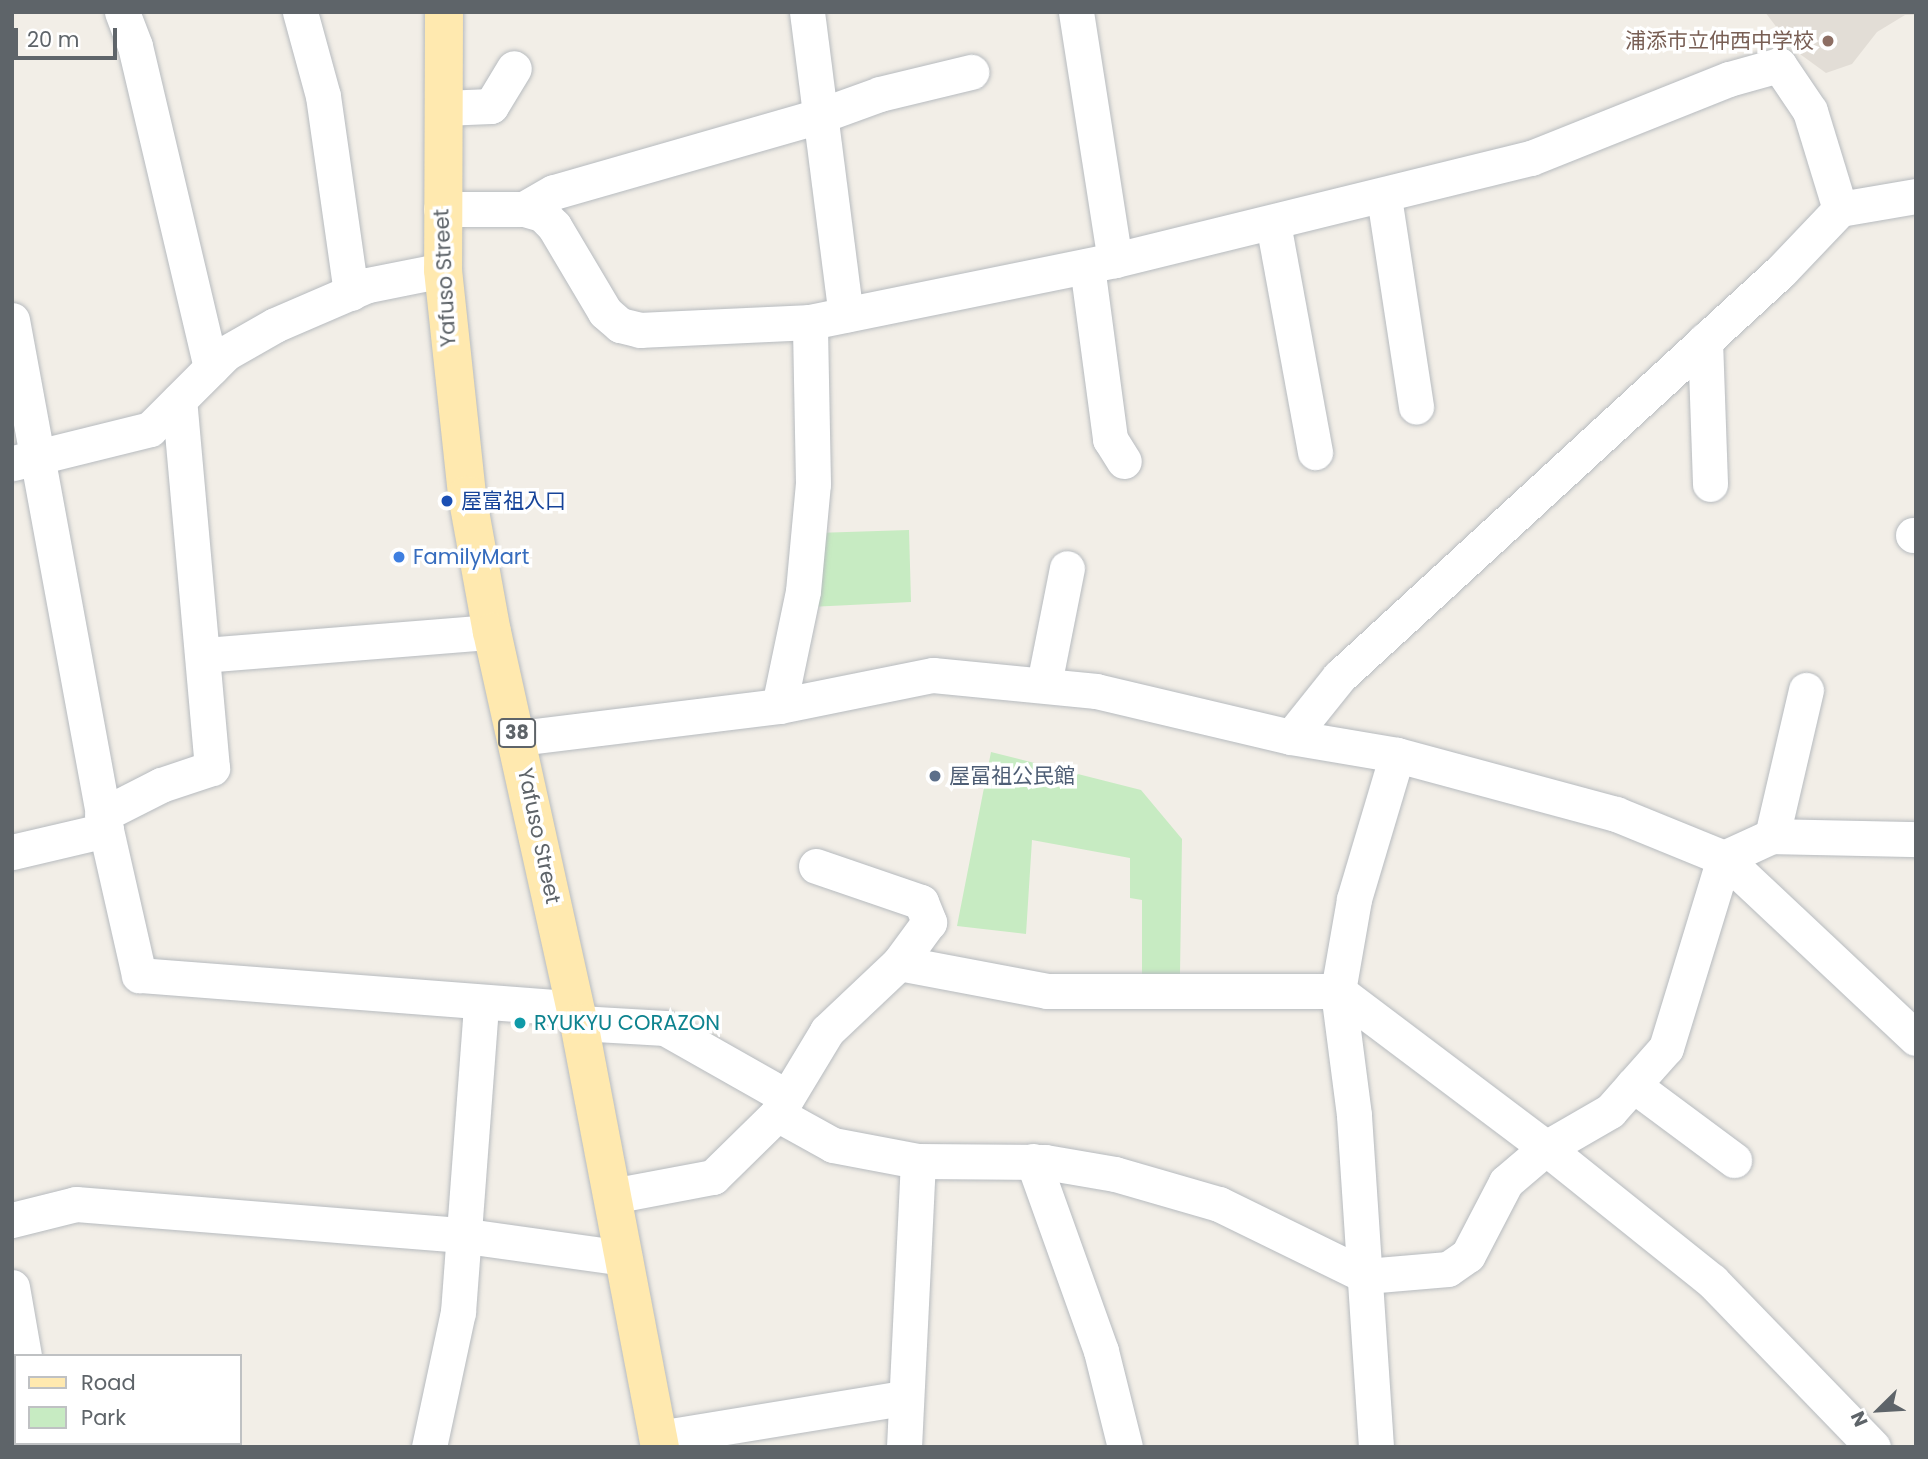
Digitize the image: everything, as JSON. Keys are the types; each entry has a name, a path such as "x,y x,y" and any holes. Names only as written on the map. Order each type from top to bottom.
{"main road":[{"name":"Yafuso Street","path":"444,12 441,209 443,270 467,495 492,632 519,738 578,1016 659,1443"}],"street":[{"path":"122,12 135,46 211,368"},
{"path":"300,12 323,96 351,293"},
{"path":"807,12 846,315"},
{"path":"1076,12 1101,263 1110,439 1124,461"},
{"path":"441,209 524,209 541,214 554,226 605,312 620,325 640,330 810,322 1101,263 1384,197 1531,158 1729,79 1779,65 1810,111 1840,209"},
{"path":"443,108 491,106 514,68"},
{"path":"524,209 554,191 822,116 880,94 971,72"},
{"path":"1291,737 1339,677 1705,340 1840,209 1916,196"},
{"path":"1384,197 1416,407"},
{"path":"1273,223 1315,452"},
{"path":"24,461 150,429 226,353 275,326 351,293 443,270"},
{"path":"12,320 24,461 139,975 481,1004 665,1028 782,1105 833,1145 918,1161 1033,1161 1115,1174 1219,1204 1366,1276 1448,1269 1468,1255 1506,1182 1546,1148 1610,1111 1666,1048 1724,858 1772,836 1916,839"},
{"path":"779,706 803,591 812,497 810,322"},
{"path":"1705,340 1710,484"},
{"path":"12,852 104,822 161,785 212,768 204,655 179,400"},
{"path":"1044,684 1067,568"},
{"path":"204,655 492,632"},
{"path":"519,738 779,706 933,674 1096,691 1291,737 1397,755 1616,814 1724,858 1916,1038"},
{"path":"1772,836 1805,690"},
{"path":"1376,1447 1354,1115 1338,991 1354,899 1397,755"},
{"path":"612,1196 713,1177 782,1105 827,1031 900,963 929,922 921,902 816,866"},
{"path":"900,963 1047,991 1338,991 1546,1148 1712,1281 1872,1447"},
{"path":"429,1447 458,1312 460,1235 481,1004"},
{"path":"1633,1085 1734,1160"},
{"path":"904,1447 904,1398 918,1161"},
{"path":"1033,1161 1101,1351 1125,1447"},
{"path":"12,1220 76,1204 460,1235 624,1258"},
{"path":"12,1287 24,1354"},
{"path":"659,1443 904,1398"}],"shaded area":[{"name":"浦添市立仲西中学校","path":"1765,12 1916,12 1916,15 1905,15 1877,32 1852,64 1826,73 1793,49"}],"green space":[{"path":"909,530 911,602 810,607 816,533"},
{"path":"991,752 1141,790 1182,839 1180,974 1142,975 1142,900 1130,898 1130,858 1032,840 1026,934 957,926"}],"place":[{"name":"浦添市立仲西中学校","path":"1828,41"},
{"name":"屋富祖入口","path":"447,501"},
{"name":"FamilyMart","path":"399,557"},
{"name":"屋冨祖公民館","path":"935,776"},
{"name":"RYUKYU CORAZON","path":"520,1023"}]}
